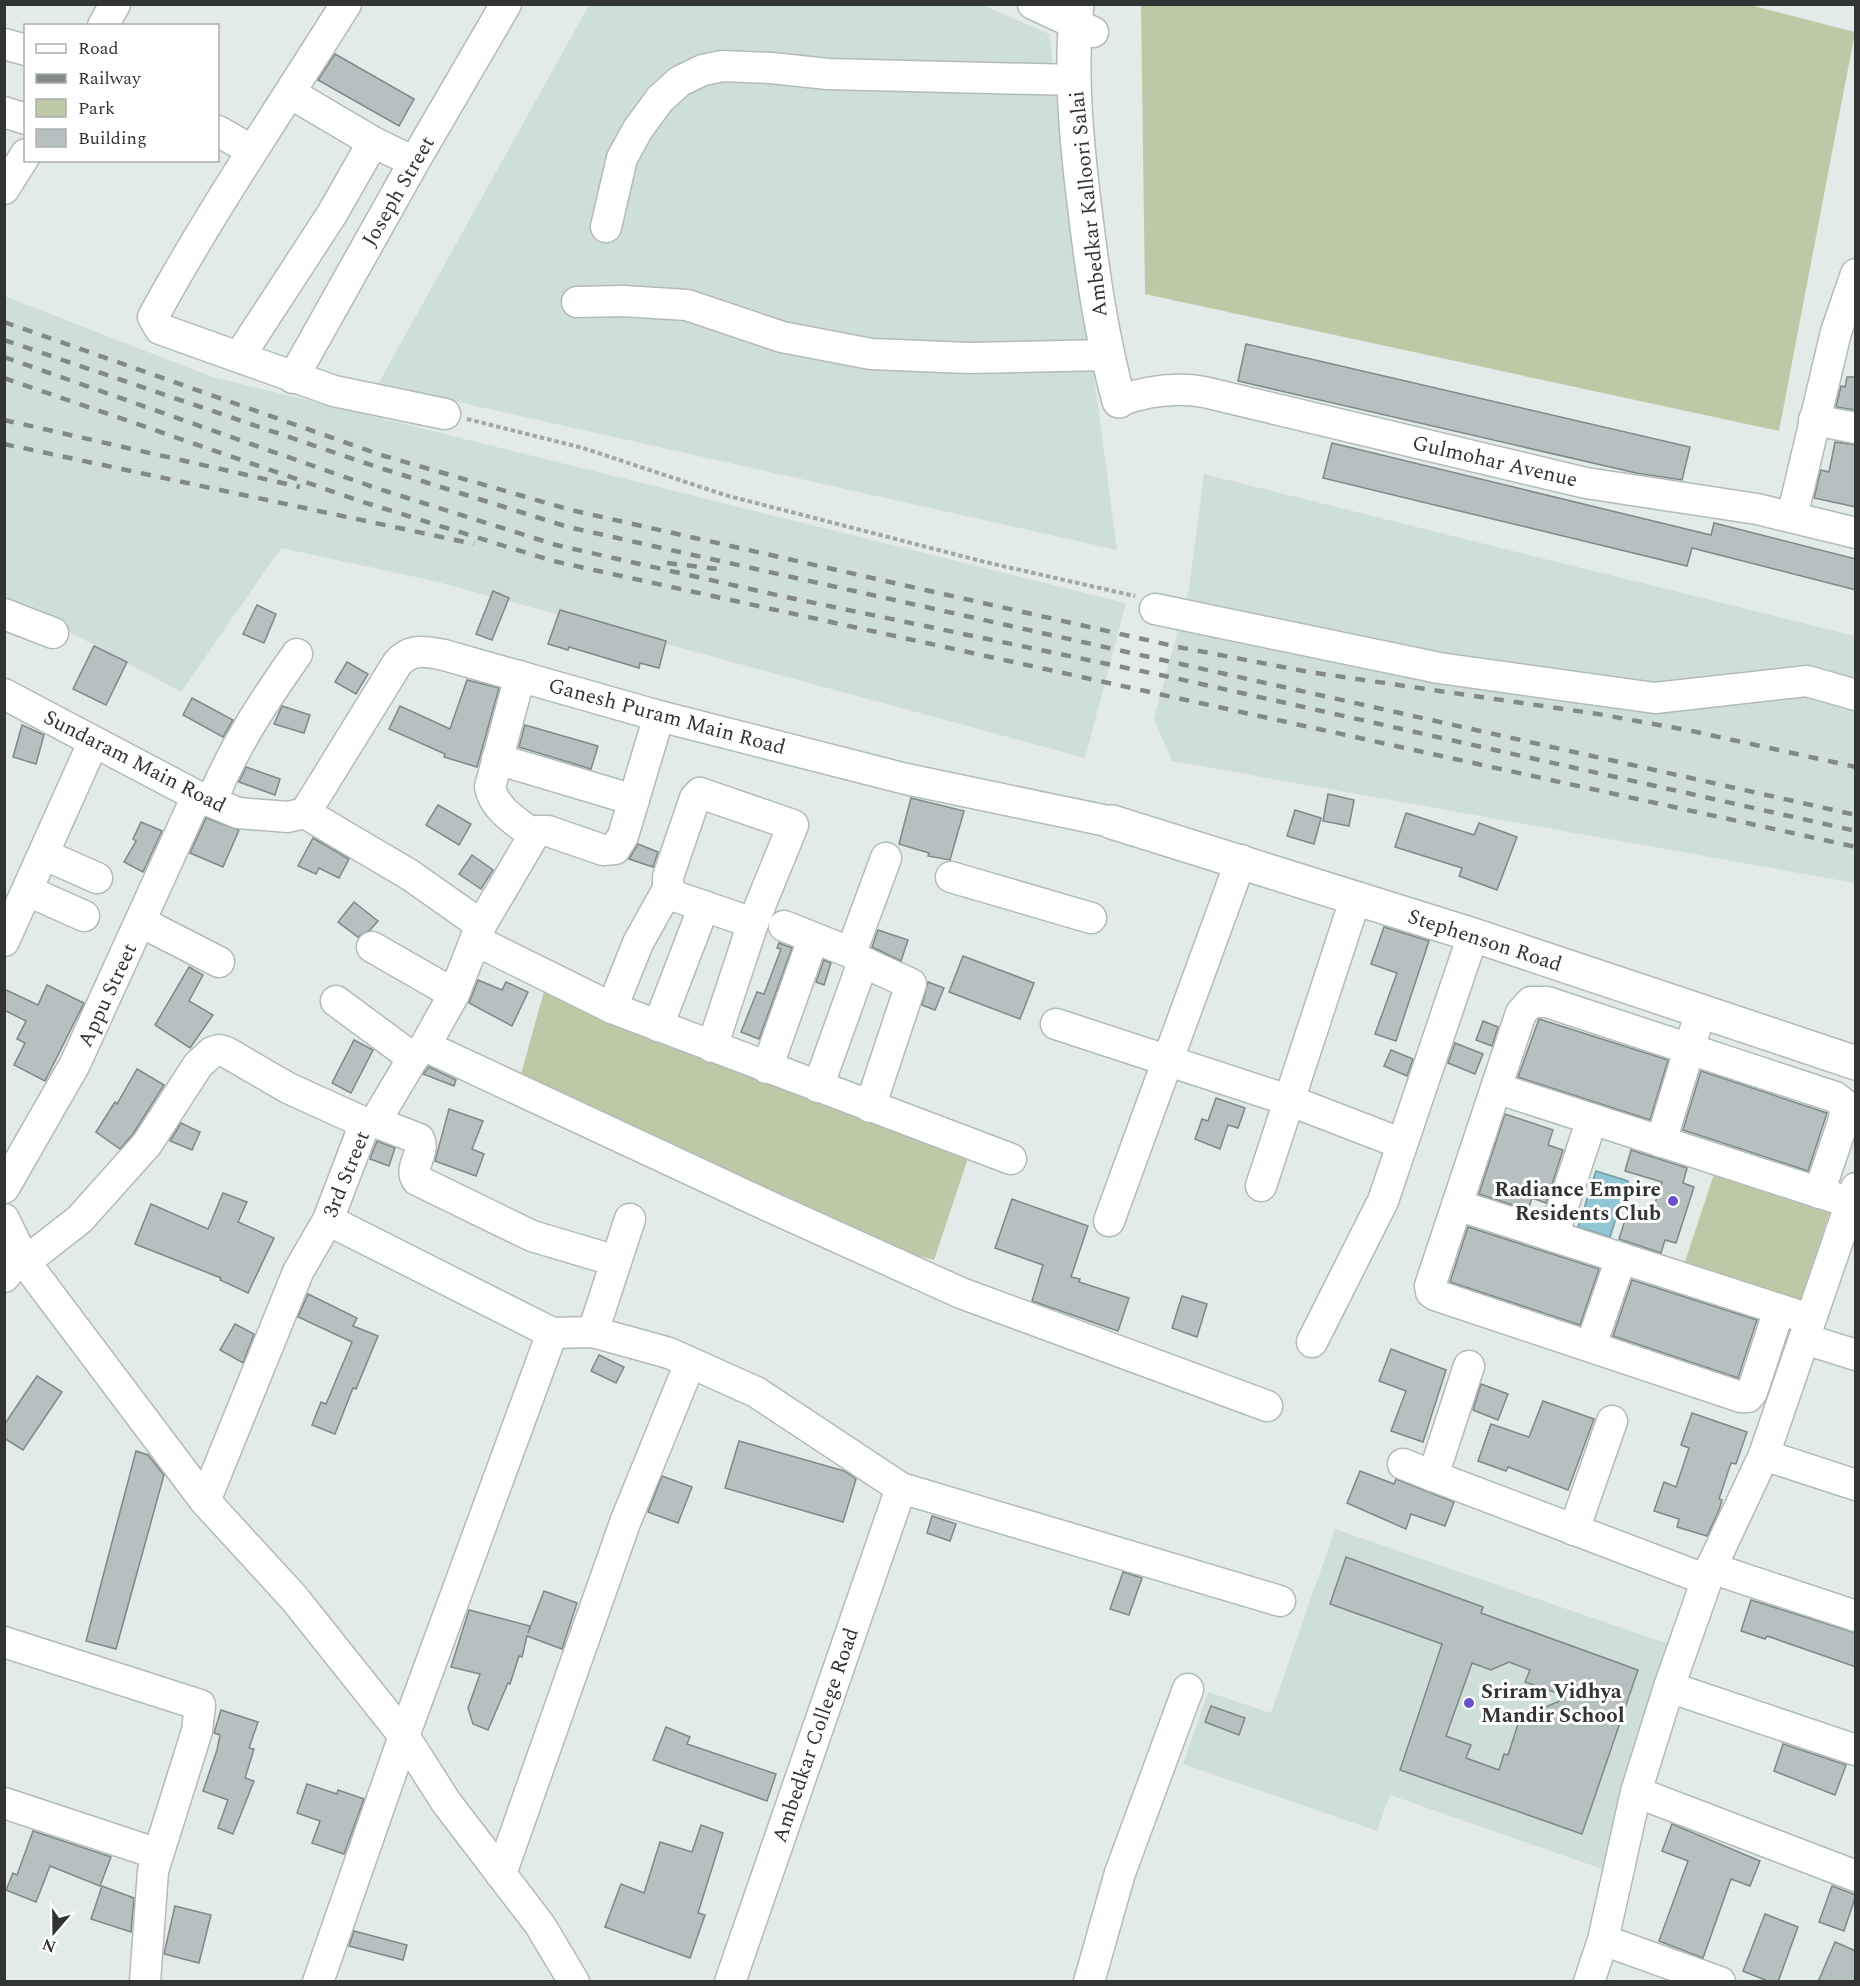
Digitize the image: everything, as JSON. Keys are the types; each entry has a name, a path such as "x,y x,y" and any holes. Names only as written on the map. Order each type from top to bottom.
{"main road":[{"name":"Ambedkar Kalloori Salai","path":"1085,16 1074,80 1078,149 1092,270 1106,355 1128,397"},
{"name":"Ambedkar Kalloori Salai","path":"1085,16 1095,152 1107,266 1121,336 1128,397"},
{"name":"Stephenson Road","path":"1112,822 1356,897 1856,1063"}],"street":[{"path":"346,4 251,150 153,317 159,329 293,378 334,391 445,414"},
{"name":"Joseph Street","path":"293,378 506,4"},
{"path":"1033,4 1085,16"},
{"path":"4,44 24,49"},
{"path":"606,227 622,158 638,129 660,99 680,81 703,70 722,66 771,68 828,75 1074,80"},
{"path":"290,93 373,142 414,162"},
{"path":"4,112 24,118"},
{"path":"219,132 251,150"},
{"path":"239,357 332,214 373,142"},
{"path":"6,183 24,157"},
{"path":"1792,517 1814,420 1843,356 1845,301 1856,274"},
{"path":"576,302 623,301 687,305 782,337 871,354 969,358 1106,355"},
{"name":"Gulmohar Avenue","path":"1128,397 1178,388 1204,392 1586,483 1723,503 1856,533"},
{"path":"1814,420 1856,428"},
{"path":"1151,602 1439,668 1654,698 1807,681 1856,695"},
{"path":"4,614 53,633"},
{"name":"Ganesh Puram Main Road","path":"305,813 405,655 416,652 437,654 659,716 906,779 1112,822"},
{"name":"Appu Street","path":"4,1188 75,1064 141,922 205,798 250,721 297,654"},
{"path":"520,676 490,787 492,798 534,835 538,831 548,831 603,850 615,849 623,836 659,716"},
{"name":"Sundaram Main Road","path":"4,694 93,743 238,813 288,818 305,813"},
{"path":"4,941 45,855 93,743"},
{"path":"497,759 634,800"},
{"path":"612,1008 638,943 668,889 668,877 695,798 700,793 793,825 753,923 712,1047"},
{"path":"305,813 410,875 489,947 612,1008 1011,1159"},
{"name":"3rd Street","path":"206,1501 298,1272 328,1220 370,1123 419,1052 454,994 477,936 534,835"},
{"path":"45,855 97,878"},
{"path":"818,1087 856,956 853,948 886,858"},
{"path":"1109,1221 1240,860"},
{"path":"951,877 1091,918"},
{"path":"668,889 677,897 753,923"},
{"path":"28,891 84,916"},
{"path":"1261,1186 1291,1101 1356,897"},
{"path":"658,1026 704,906"},
{"path":"141,922 219,962"},
{"path":"784,926 856,956 911,984 870,1107"},
{"path":"1312,1342 1383,1200 1400,1143 1473,935"},
{"path":"767,1068 813,939"},
{"path":"372,947 454,994"},
{"path":"336,1001 419,1052 961,1293 1268,1406"},
{"path":"1779,1310 1752,1392 1748,1397 1431,1292 1457,1205 1521,1013 1531,1002 1547,1002 1835,1097 1845,1105 1844,1119 1819,1193"},
{"path":"1661,1142 1700,1012"},
{"path":"1056,1024 1291,1101 1400,1143"},
{"path":"15,1270 80,1219 147,1144 198,1065 212,1052 219,1050 288,1088 370,1123 419,1139 421,1148 414,1176 417,1180 532,1236 616,1261"},
{"path":"1496,1088 1853,1202 1764,1455 1709,1574 1669,1687 1636,1792 1603,1941 1589,1982"},
{"path":"1553,1236 1592,1119"},
{"path":"1457,1205 1779,1310 1856,1355"},
{"path":"4,1219 15,1270 206,1501 294,1598 404,1736 446,1802 540,1925 574,1982"},
{"path":"593,1332 630,1219"},
{"path":"328,1220 552,1333 593,1332 669,1353 756,1392 901,1488 1280,1601"},
{"path":"1591,1346 1621,1258"},
{"path":"318,1982 404,1736 552,1333"},
{"path":"501,1874 626,1520 690,1362"},
{"path":"1432,1476 1469,1366"},
{"path":"1574,1530 1612,1421"},
{"path":"1764,1455 1856,1485"},
{"path":"1403,1464 1574,1530 1709,1574 1856,1616"},
{"name":"Ambedkar College Road","path":"730,1982 901,1488"},
{"path":"4,1641 200,1705 196,1731 153,1871 145,1982"},
{"path":"1669,1687 1856,1750"},
{"path":"1089,1982 1120,1873 1188,1689"},
{"path":"1636,1792 1856,1876"},
{"path":"4,1803 158,1854"},
{"path":"1603,1941 1720,1982"}],"path":[{"path":"445,414 584,448 725,495 974,560 1135,596 1151,602"}],"shaded area":[{"path":"589,5 982,5 1049,34 1117,550 378,384"},
{"path":"4,296 210,376 1126,603 1085,758 434,581 281,548 181,692 5,597"},
{"path":"1204,474 1855,636 1855,883 1172,761 1154,719 1189,589"},
{"name":"Sriram Vidhya Mandir School","path":"1335,1529 1680,1648 1608,1871 1390,1795 1377,1831 1183,1764 1208,1692 1271,1713"}],"green space":[{"path":"1141,5 1750,5 1855,32 1779,431 1145,294"},
{"path":"546,984 970,1152 934,1260 892,1249 520,1078"},
{"path":"1715,1171 1831,1209 1799,1306 1683,1268"}],"water":[{"path":"1596,1171 1628,1181 1610,1237 1578,1227"}],"building":[{"path":"335,54 414,99 399,126 318,80"},
{"path":"1246,344 1690,447 1682,480 1636,473 1238,381"},
{"path":"1847,377 1856,377 1856,410 1836,407 1841,386 1845,387"},
{"path":"1835,442 1856,445 1856,507 1814,498 1821,470 1829,472"},
{"path":"1332,443 1711,535 1714,523 1856,559 1856,590 1692,548 1687,566 1323,478"},
{"path":"493,591 509,598 492,640 476,634"},
{"path":"257,605 276,614 264,643 243,634"},
{"path":"560,610 666,641 659,668 640,663 639,668 569,647 568,650 548,644"},
{"path":"94,646 127,662 106,705 73,689"},
{"path":"347,662 368,674 356,694 335,682"},
{"path":"467,680 499,688 477,767 444,757 445,754 389,729 400,706 450,729"},
{"path":"192,698 233,720 223,737 183,715"},
{"path":"282,706 310,715 304,733 274,724"},
{"path":"22,725 44,735 36,764 13,757"},
{"path":"525,725 598,746 591,769 519,747"},
{"path":"246,767 280,779 275,795 239,782"},
{"path":"1328,794 1354,800 1349,826 1323,821"},
{"path":"911,798 964,811 950,860 928,856 929,853 899,844"},
{"path":"438,805 471,824 459,845 426,825"},
{"path":"1295,810 1321,818 1314,844 1287,836"},
{"path":"1406,813 1474,835 1479,823 1517,837 1497,890 1459,876 1462,868 1395,847"},
{"path":"206,818 239,830 223,867 190,853"},
{"path":"141,822 162,831 143,872 124,862 136,841 133,839"},
{"path":"313,838 349,859 339,878 319,868 316,874 298,866"},
{"path":"638,844 658,852 653,867 629,859"},
{"path":"472,855 493,870 481,889 459,874"},
{"path":"354,902 378,921 370,930 358,937 338,922"},
{"path":"1384,927 1429,941 1396,1041 1375,1034 1397,973 1371,964"},
{"path":"878,930 908,940 901,961 872,947"},
{"path":"779,943 792,948 759,1039 741,1032 757,992 764,994 781,949 777,948"},
{"path":"963,956 1034,983 1020,1019 949,992"},
{"path":"824,960 831,963 824,985 816,982"},
{"path":"189,967 203,975 189,1001 213,1015 190,1048 155,1025"},
{"path":"478,980 502,990 506,982 528,992 512,1026 469,1003"},
{"path":"928,982 944,988 935,1010 922,1005"},
{"path":"47,985 84,1003 45,1081 14,1065 25,1043 17,1039 26,1021 4,1010 4,989 38,1005"},
{"path":"1539,1019 1668,1060 1650,1120 1518,1077"},
{"path":"1483,1021 1498,1027 1492,1046 1476,1040"},
{"path":"354,1040 373,1050 351,1093 332,1083"},
{"path":"1455,1043 1483,1054 1475,1074 1448,1063"},
{"path":"1391,1050 1413,1059 1407,1076 1384,1066"},
{"path":"429,1067 456,1080 454,1086 423,1074"},
{"path":"137,1069 164,1085 133,1134 120,1149 96,1132 115,1102 117,1104"},
{"path":"1701,1071 1827,1113 1808,1171 1683,1130"},
{"path":"1216,1098 1245,1108 1238,1128 1228,1125 1220,1149 1195,1139 1202,1119 1208,1121"},
{"path":"449,1109 483,1121 472,1149 484,1154 476,1176 435,1161"},
{"path":"1505,1114 1553,1130 1548,1145 1563,1150 1546,1203 1532,1198 1528,1210 1479,1194"},
{"path":"181,1123 200,1132 192,1150 170,1141"},
{"path":"377,1141 395,1148 389,1166 370,1159"},
{"name":"Radiance Empire Residents Club","path":"1631,1150 1687,1168 1683,1183 1694,1187 1676,1243 1665,1240 1661,1253 1619,1239 1627,1214 1649,1221 1662,1182 1625,1171"},
{"path":"223,1193 247,1202 238,1222 274,1238 248,1293 220,1280 221,1278 135,1244 151,1204 208,1229"},
{"path":"1012,1199 1088,1226 1071,1277 1080,1279 1079,1282 1129,1298 1118,1331 1032,1301 1043,1265 995,1248"},
{"path":"1468,1227 1599,1269 1580,1325 1450,1282"},
{"path":"1632,1280 1757,1320 1738,1378 1613,1336"},
{"path":"308,1294 357,1318 353,1326 378,1336 356,1389 353,1388 335,1434 312,1425 321,1402 326,1404 352,1342 298,1317"},
{"path":"1182,1296 1207,1304 1197,1337 1172,1328"},
{"path":"235,1324 254,1334 243,1363 220,1350"},
{"path":"1391,1349 1446,1370 1423,1442 1391,1431 1406,1391 1379,1381"},
{"path":"599,1355 624,1367 616,1383 591,1371"},
{"path":"37,1376 62,1392 23,1450 4,1438 4,1425"},
{"path":"1481,1384 1508,1394 1498,1420 1473,1410"},
{"path":"1543,1401 1594,1419 1568,1490 1508,1467 1506,1471 1478,1461 1491,1424 1529,1437"},
{"path":"1692,1413 1747,1432 1736,1464 1731,1463 1719,1499 1722,1500 1719,1510 1707,1536 1677,1527 1679,1519 1654,1511 1664,1482 1676,1487 1689,1448 1681,1445"},
{"path":"739,1441 844,1471 856,1479 843,1522 725,1488"},
{"path":"136,1451 148,1455 164,1475 116,1649 86,1641"},
{"path":"1360,1471 1394,1484 1396,1479 1454,1502 1445,1526 1411,1514 1406,1529 1347,1503"},
{"path":"662,1476 692,1487 678,1523 648,1512"},
{"path":"932,1516 956,1524 950,1541 927,1533"},
{"path":"1346,1557 1483,1607 1481,1613 1638,1670 1582,1834 1400,1770 1442,1644 1330,1604","holes":["1509,1662 1530,1670 1525,1682 1569,1697 1520,1718 1508,1755 1504,1754 1499,1770 1466,1758 1471,1745 1446,1736 1472,1663 1491,1670"]},
{"path":"1123,1572 1142,1578 1129,1615 1110,1609"},
{"path":"544,1591 577,1603 562,1649 527,1636 522,1657 519,1656 510,1684 508,1683 488,1730 473,1724 468,1708 480,1674 451,1667 469,1610 530,1626 528,1633"},
{"path":"1751,1600 1856,1633 1856,1667 1767,1636 1765,1639 1741,1631"},
{"path":"1211,1706 1245,1718 1239,1735 1205,1722"},
{"path":"221,1710 258,1722 249,1748 254,1749 245,1778 254,1781 233,1834 218,1828 228,1800 203,1791 217,1750 220,1735 214,1733"},
{"path":"666,1727 690,1737 687,1744 776,1774 767,1801 653,1760"},
{"path":"1783,1744 1846,1765 1835,1795 1774,1771"},
{"path":"307,1784 337,1794 338,1790 364,1799 344,1854 312,1843 320,1821 297,1813"},
{"path":"1672,1824 1760,1861 1750,1886 1731,1879 1703,1958 1659,1941 1688,1861 1662,1851"},
{"path":"701,1825 723,1833 698,1913 705,1915 690,1958 605,1927 621,1884 644,1893 660,1842 692,1852"},
{"path":"33,1831 111,1857 100,1886 50,1866 36,1902 6,1890 13,1873 17,1875"},
{"path":"102,1886 134,1898 131,1932 91,1919"},
{"path":"1832,1886 1856,1895 1844,1931 1819,1922"},
{"path":"175,1906 211,1915 199,1963 164,1954"},
{"path":"1765,1914 1798,1927 1778,1982 1770,1982 1743,1971"},
{"path":"354,1931 407,1945 403,1960 349,1946"},
{"path":"1835,1942 1856,1951 1856,1982 1818,1982"}],"railway":[{"path":"4,322 381,455 571,510 1178,647 1309,672 1598,714 1687,730 1856,767"},
{"path":"4,340 374,466 568,527 1856,815"},
{"path":"4,357 376,488 556,545 781,596 1170,677 1856,831"},
{"path":"4,378 363,502 553,561 1856,847"},
{"path":"4,420 300,487"},
{"path":"4,444 474,544"},
{"path":"667,563 718,569"}],"place":[{"name":"Radiance Empire Residents Club","path":"1673,1201"},
{"name":"Sriram Vidhya Mandir School","path":"1469,1703"}]}
